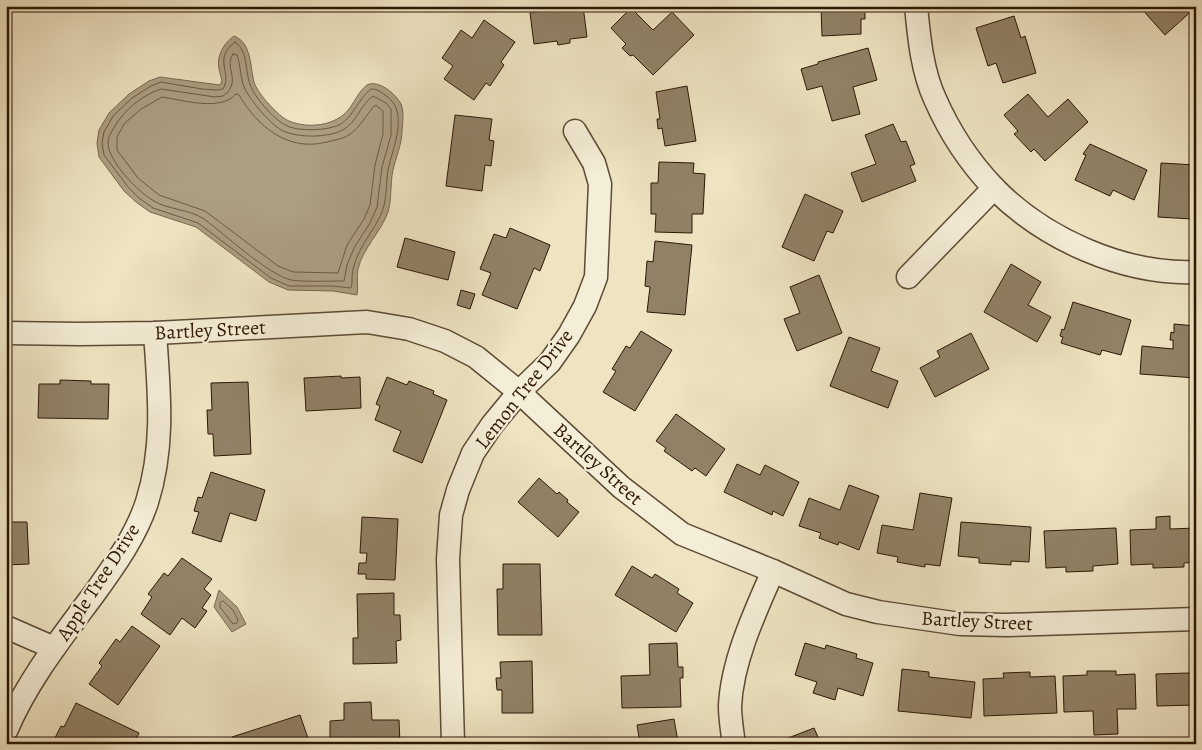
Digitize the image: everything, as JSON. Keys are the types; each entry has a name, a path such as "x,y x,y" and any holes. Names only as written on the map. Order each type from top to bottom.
{"street":[{"path":"916,6 924,65 934,98 966,153 994,188 1017,208 1072,244 1107,259 1144,268 1196,272"},
{"name":"Lemon Tree Drive","path":"453,744 448,559 451,515 458,490 473,453 492,425 519,392 550,362 569,335 585,306 596,277 600,184 594,163 575,131"},
{"path":"908,277 994,188"},
{"name":"Bartley Street","path":"6,333 155,333 367,322 409,329 445,341 476,357 519,392 621,487 682,534 773,571 846,604 878,612 960,624 1006,625 1196,619"},
{"name":"Apple Tree Drive","path":"6,731 16,708 54,648 110,571 134,533 146,503 156,463 160,431 155,333"},
{"path":"734,744 730,706 736,668 755,612 773,571"},
{"path":"6,627 54,648"}],"water":[{"path":"234,36 240,39 247,50 254,82 259,92 274,110 289,121 313,125 337,119 349,109 364,87 371,84 376,84 386,89 401,104 403,110 402,135 393,170 388,212 360,261 357,272 357,295 333,291 288,290 269,282 196,227 150,212 136,202 124,191 99,157 97,143 99,130 109,113 129,94 149,81 160,77 220,85 222,81 218,64 220,55 224,46"},
{"path":"219,590 237,607 246,624 232,632 214,607"}],"building":[{"path":"583,6 587,37 570,39 570,43 558,45 557,41 534,44 530,13"},
{"path":"804,6 865,6 865,19 861,19 861,34 822,36 821,8 804,8"},
{"path":"1139,6 1196,6 1196,7 1165,35"},
{"path":"631,8 653,30 672,12 694,35 653,75 633,55 630,56 622,48 626,44 611,28"},
{"path":"1014,16 1021,38 1025,36 1036,73 1003,83 996,63 988,66 976,28"},
{"path":"484,20 515,42 501,62 504,65 490,86 486,83 474,100 444,79 453,66 442,58 461,30 472,38"},
{"path":"868,48 877,80 853,87 860,114 832,121 822,86 807,90 801,69 818,64 818,62"},
{"path":"687,86 696,141 665,146 662,128 658,129 657,119 660,119 656,92"},
{"path":"1028,94 1048,117 1068,99 1088,122 1045,161 1034,149 1031,152 1014,134 1018,131 1004,115"},
{"path":"455,115 492,119 489,140 494,141 491,166 485,165 482,191 446,186"},
{"path":"893,124 901,142 906,141 915,164 910,166 916,181 862,202 851,173 876,164 865,135"},
{"path":"1090,144 1147,170 1134,200 1113,190 1110,196 1075,180 1086,155 1083,154"},
{"path":"659,162 694,163 693,173 705,174 703,214 692,214 692,233 655,232 656,214 651,214 651,183 658,183"},
{"path":"1161,163 1196,165 1196,193 1193,193 1192,219 1158,217"},
{"path":"805,194 843,211 833,233 827,231 814,261 782,247"},
{"path":"510,228 550,245 540,271 534,268 517,309 482,295 491,273 480,269 494,234 506,238"},
{"path":"405,238 455,252 448,280 397,267"},
{"path":"655,241 692,245 685,315 647,312 650,287 645,286 647,261 653,262"},
{"path":"1011,264 1041,282 1028,305 1051,317 1037,342 984,312"},
{"path":"819,275 842,333 797,351 784,319 800,313 790,287"},
{"path":"461,290 475,294 470,309 457,305"},
{"path":"1073,302 1131,320 1121,355 1102,350 1100,355 1061,343 1063,337 1060,336 1062,329 1064,330"},
{"path":"1174,324 1196,326 1196,378 1140,374 1142,346 1173,349 1173,340 1170,340 1171,332 1174,333"},
{"path":"641,331 672,350 635,411 603,392 616,371 612,369 626,346 630,348"},
{"path":"971,333 989,369 935,397 920,368 940,357 937,351"},
{"path":"849,337 880,348 871,371 898,381 888,408 830,386"},
{"path":"341,376 341,378 360,377 361,408 306,411 304,378"},
{"path":"387,377 407,385 409,381 434,391 433,394 447,400 422,463 393,451 401,431 375,420 380,406 376,404"},
{"path":"60,380 91,381 91,384 109,384 108,419 38,418 39,384 60,384"},
{"path":"248,382 251,454 214,456 213,434 208,434 207,410 212,410 211,383"},
{"path":"676,414 725,449 706,476 695,468 692,471 664,451 666,448 656,441"},
{"path":"737,464 760,475 765,465 799,482 783,516 773,511 772,515 724,492"},
{"path":"211,472 265,490 256,521 230,513 221,542 192,533 199,512 194,511 198,497 202,498"},
{"path":"539,478 557,494 559,492 579,512 558,537 518,502"},
{"path":"849,485 879,496 859,550 839,542 838,545 819,538 821,533 799,526 809,498 840,510"},
{"path":"920,493 952,498 940,566 925,564 925,567 897,562 898,557 877,553 882,525 913,530"},
{"path":"1170,516 1170,529 1196,528 1196,562 1184,563 1184,567 1153,568 1153,564 1131,565 1130,530 1156,529 1156,517"},
{"path":"362,517 398,519 395,580 366,579 366,574 358,574 359,563 366,563 367,553 360,553"},
{"path":"6,522 27,522 29,564 6,565"},
{"path":"961,522 1031,527 1029,562 1011,561 1011,565 979,563 979,558 958,556"},
{"path":"1116,528 1118,564 1093,566 1093,571 1066,572 1066,567 1046,568 1044,531"},
{"path":"182,558 212,579 204,589 211,595 202,608 207,611 195,628 182,618 170,635 141,614 152,597 148,594 164,573 168,576"},
{"path":"503,564 540,564 542,635 498,635 497,589 503,589"},
{"path":"632,566 652,578 655,574 679,589 677,593 693,603 676,632 615,595"},
{"path":"394,593 394,615 400,615 401,640 396,641 397,663 353,664 353,638 358,638 357,594"},
{"path":"132,626 160,646 118,705 89,684 102,666 99,663 116,639 120,642"},
{"path":"677,643 678,667 683,667 683,678 680,678 681,707 622,708 621,676 650,675 649,644"},
{"path":"805,643 825,649 826,645 857,654 856,658 873,663 863,696 838,688 835,700 813,693 817,682 795,675"},
{"path":"532,661 533,713 502,713 502,690 497,690 496,678 501,678 500,662"},
{"path":"902,669 929,672 929,677 975,682 971,718 898,711"},
{"path":"1087,671 1116,671 1116,675 1135,674 1136,709 1117,709 1118,734 1094,735 1093,711 1064,712 1063,676 1087,675"},
{"path":"1030,672 1030,677 1055,676 1057,713 984,716 983,679 1004,678 1003,673"},
{"path":"1156,674 1196,674 1196,705 1157,706"},
{"path":"371,702 372,720 399,720 400,744 330,744 330,721 344,720 344,703"},
{"path":"76,703 139,733 134,744 59,744 60,740 55,738 61,726 64,727"},
{"path":"300,715 310,744 234,744 232,737"},
{"path":"674,719 678,742 683,741 683,744 640,744 637,725"},
{"path":"814,728 821,744 784,744 783,740"}]}
